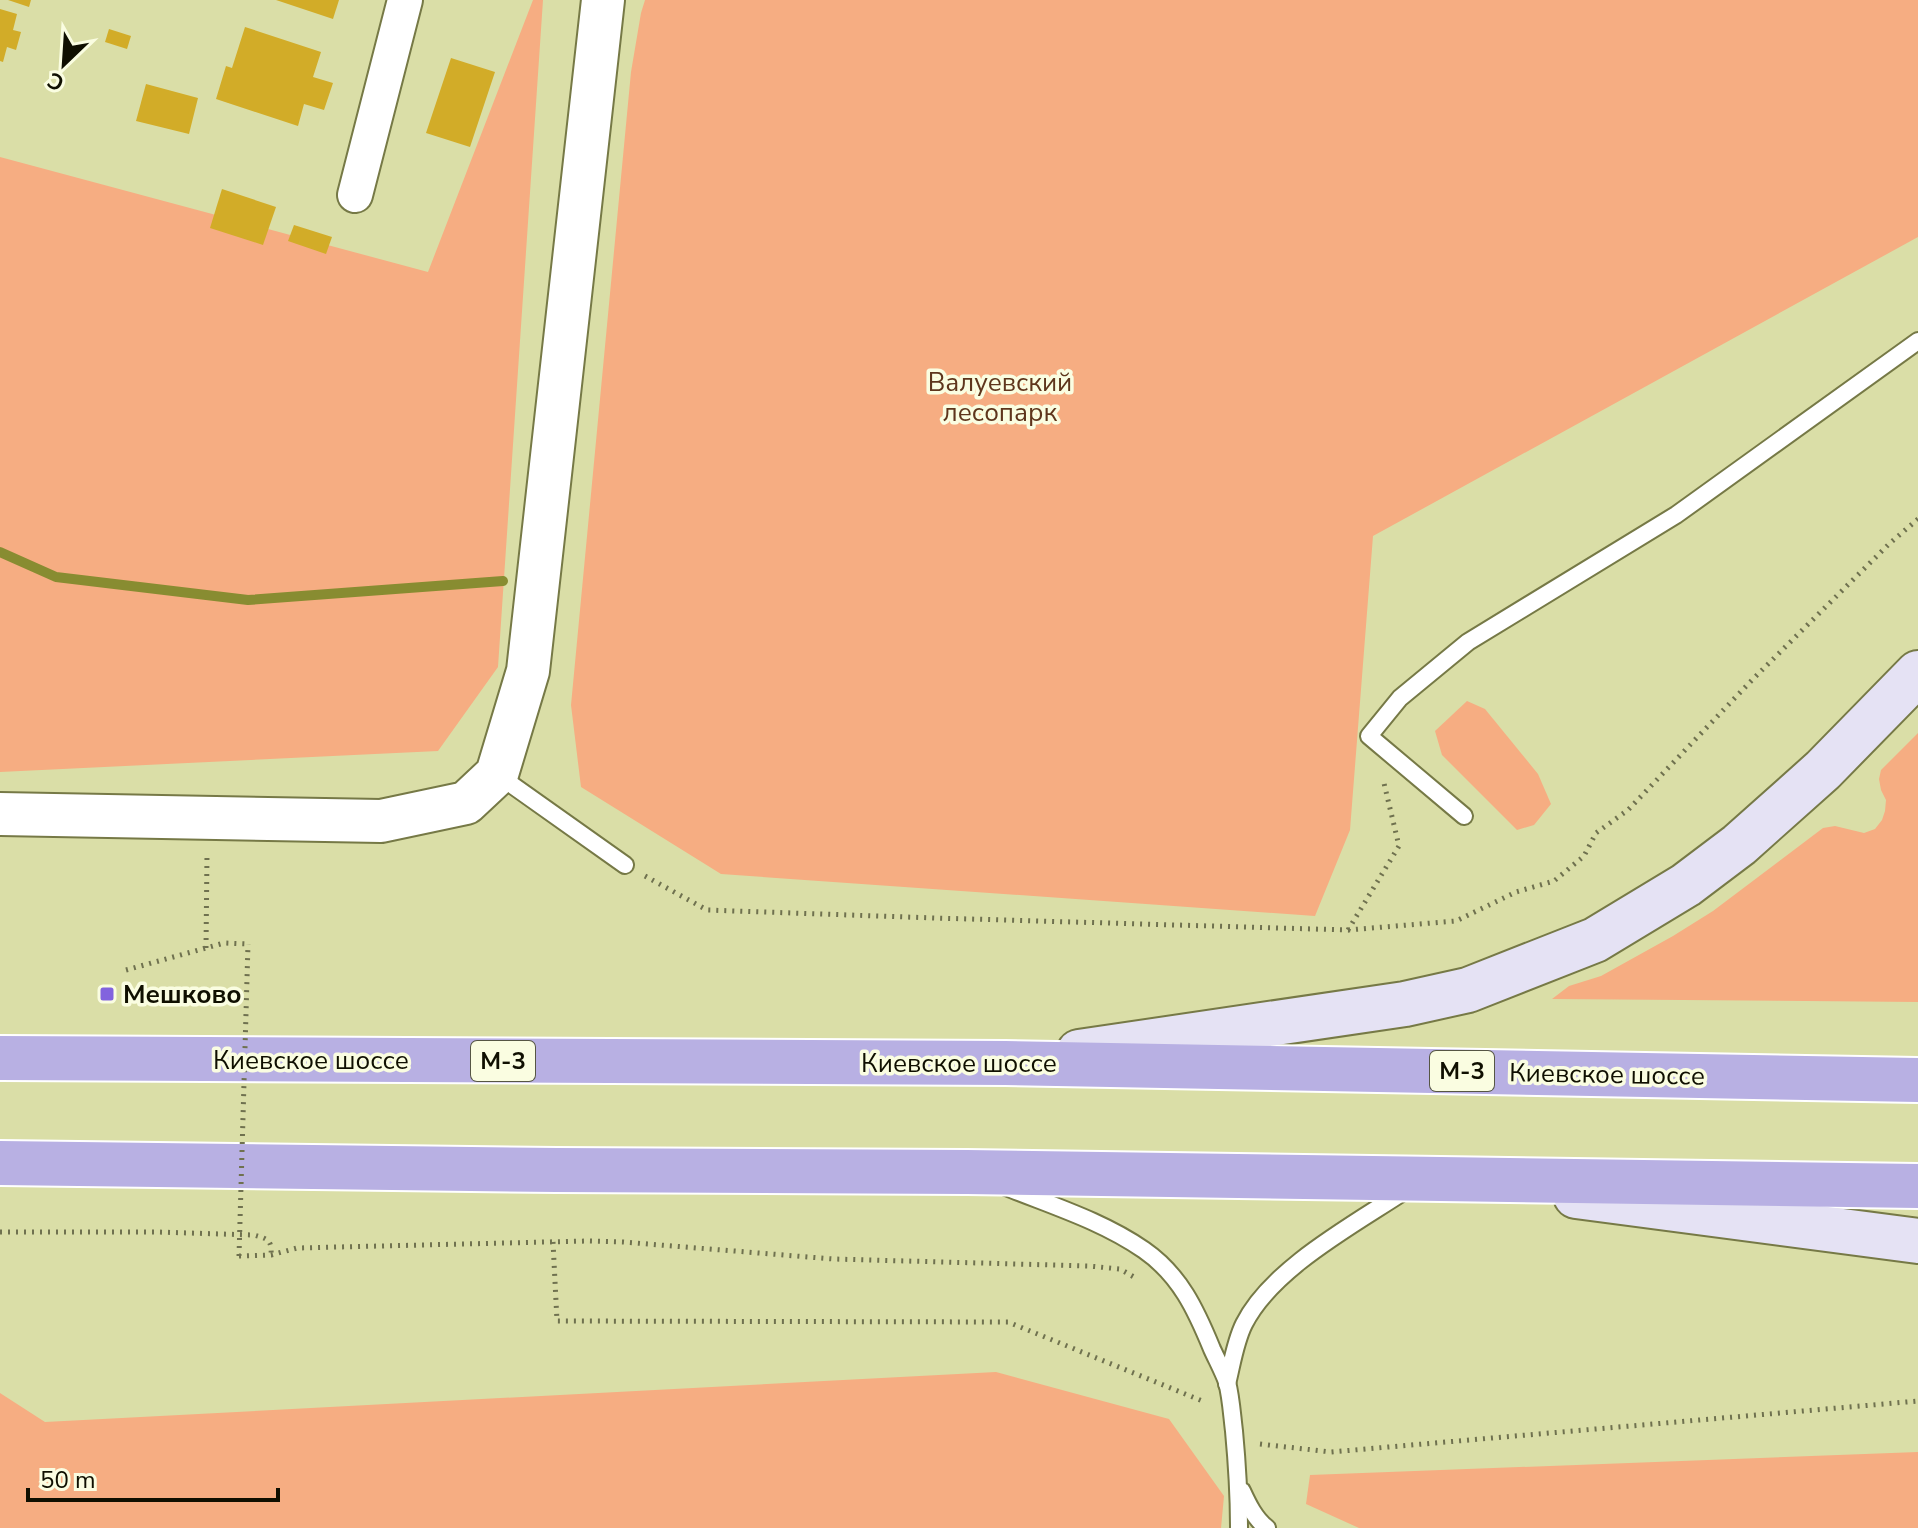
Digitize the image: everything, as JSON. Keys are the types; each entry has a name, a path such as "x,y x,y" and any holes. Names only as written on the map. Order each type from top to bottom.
{"highway":[{"name":"Киевское шоссе","path":"0,1058 1005,1063 1918,1080"},
{"path":"0,1163 967,1172 1918,1186"}],"main road":[{"path":"1005,1063 1417,1002 1468,990 1595,940 1686,885 1739,845 1823,770 1918,673"},
{"path":"1431,1178 1918,1241"}],"street":[{"path":"355,195 405,0"},
{"path":"0,814 381,821 466,803 497,774 528,671 603,0"}],"lane":[{"path":"1464,816 1369,736 1400,698 1468,642 1676,515 1918,341"},
{"path":"497,774 625,865"},
{"path":"967,1172 1093,1221 1145,1251 1166,1268 1181,1286 1195,1307 1227,1384 1239,1486 1239,1528"},
{"path":"1227,1384 1243,1325 1273,1286 1307,1256 1431,1178"},
{"path":"1239,1486 1250,1507 1267,1528"}],"path":[{"path":"625,865 707,910 1348,930 1456,921 1516,892 1554,881 1584,856 1596,833 1628,810 1752,680 1918,519"},
{"path":"1348,930 1399,846 1378,757 1369,736"},
{"path":"206,948 208,818"},
{"path":"126,970 224,943 248,944 239,1256 271,1255 297,1248 588,1241 833,1259 1089,1266 1120,1269 1141,1281"},
{"path":"0,1232 254,1235 268,1240 272,1246 271,1255"},
{"path":"1207,1393 1211,1405"}],"green space":[{"path":"533,0 543,0 498,667 438,751 0,772 0,157 428,272"},
{"name":"Валуевский лесопарк","path":"645,0 1918,0 1918,237 1373,536 1350,830 1315,916 721,874 581,787 571,705 631,72"},
{"path":"1467,701 1485,709 1538,774 1551,804 1534,825 1517,830 1442,755 1435,731"},
{"path":"1918,733 1918,1002 1552,999 1569,986 1601,976 1713,911 1823,828 1835,826 1864,833 1875,829 1885,811 1886,800 1879,779 1881,770"},
{"path":"996,1372 1169,1419 1224,1496 1221,1528 0,1528 0,1393 45,1422"},
{"path":"1918,1452 1918,1528 1359,1528 1306,1504 1310,1475"}],"building":[{"path":"8,0 31,0 29,7"},
{"path":"276,0 339,0 333,19"},
{"path":"0,9 17,14 13,30 21,32 16,50 7,47 3,62 0,61"},
{"path":"245,27 321,52 313,77 333,83 324,110 304,104 298,126 216,99 226,66 232,68"},
{"path":"109,29 131,36 127,49 105,42"},
{"path":"451,58 495,72 470,147 426,133"},
{"path":"146,84 198,98 189,134 136,121"},
{"path":"222,189 276,207 263,245 210,228"},
{"path":"294,225 332,237 326,254 288,241"}],"waterway":[{"path":"0,552 56,577 248,600 503,581"}],"place":[{"name":"Мешково","path":"107,994"}]}
